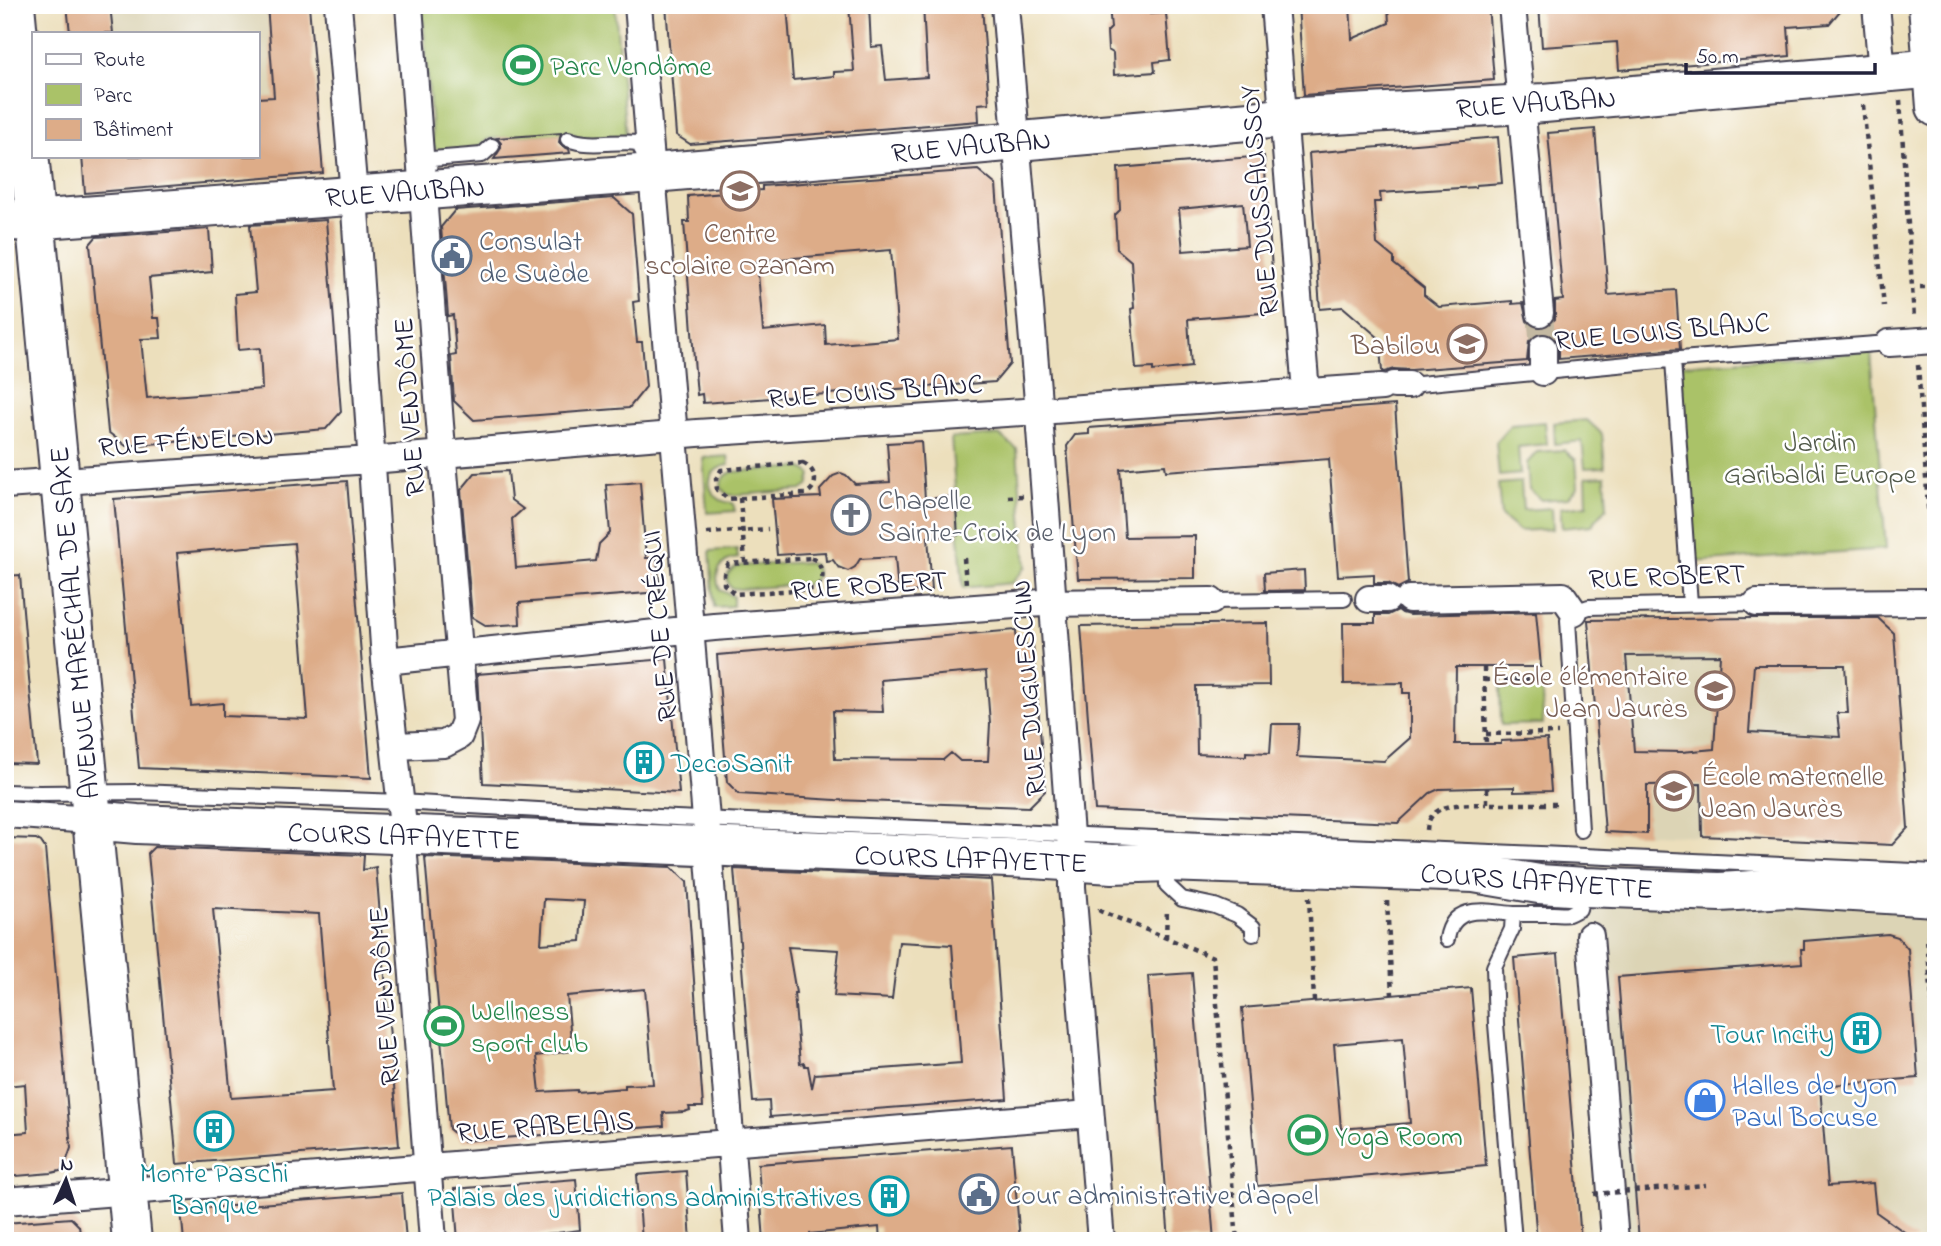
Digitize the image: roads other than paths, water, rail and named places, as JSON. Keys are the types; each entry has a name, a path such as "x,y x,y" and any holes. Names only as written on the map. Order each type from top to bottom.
{"street":[{"name":"AVENUE MARÉCHAL DE SAXE","path":"15,5 20,221 60,480 132,1241"},
{"name":"RUE VENDÔME","path":"338,5 354,195 385,661 402,819 433,1241"},
{"name":"RUE VENDÔME","path":"395,746 444,744 459,736 465,721 409,5"},
{"name":"RUE DE CRÉQUI","path":"638,5 738,1241"},
{"name":"RUE DUGUESCLIN","path":"1005,5 1039,411 1072,887 1101,1241"},
{"name":"RUE DUSSAUSSOY","path":"1274,5 1306,392"},
{"path":"1512,5 1540,313"},
{"path":"1872,83 1876,5"},
{"path":"1928,5 1936,107"},
{"name":"RUE VAUBAN","path":"20,221 653,173 1283,118 1872,83 1934,68"},
{"name":"RUE LOUIS BLANC","path":"1889,342 1936,340"},
{"name":"RUE LOUIS BLANC","path":"371,460 674,435 1395,386"},
{"name":"RUE FÉNELON","path":"5,485 371,460"},
{"name":"RUE ROBERT","path":"1374,599 1563,596 1574,612"},
{"name":"RUE ROBERT","path":"385,661 690,629 1053,602 1212,601"},
{"name":"RUE ROBERT","path":"1757,603 1936,602"},
{"name":"COURS LAFAYETTE","path":"5,814 90,806 137,824 402,819 707,834 1031,859 1070,849 1113,864 1167,862 1475,873 1539,884 1720,892 1787,888 1933,915"},
{"path":"1590,936 1615,1241"},
{"name":"RUE RABELAIS","path":"5,1201 1090,1114"}],"lane":[{"path":"568,139 589,144 638,142 653,173"},
{"path":"423,190 432,159 482,155 492,146"},
{"name":"RUE LOUIS BLANC","path":"1395,386 1543,360 1673,360 1889,342"},
{"path":"1673,360 1690,604"},
{"name":"RUE ROBERT","path":"1212,601 1374,599"},
{"name":"RUE ROBERT","path":"1574,612 1589,607 1757,603"},
{"path":"1574,612 1568,620 1581,830"},
{"path":"5,792 90,806"},
{"path":"1070,849 1512,852 1936,872"},
{"path":"1167,862 1167,885 1182,899 1215,906 1237,915 1253,927 1253,934"},
{"path":"1447,939 1449,928 1459,917 1473,911 1570,914 1579,909 1585,887"},
{"path":"1513,914 1511,929 1494,967 1496,1024 1514,1241"}],"tunnel":[{"path":"1540,313 1543,348"}],"place":[{"name":"Parc Vendôme","path":"523,65"},
{"name":"Centre scolaire Ozanam","path":"740,191"},
{"name":"Consulat de Suède","path":"452,256"},
{"name":"Babilou","path":"1467,344"},
{"name":"Chapelle Sainte-Croix de Lyon","path":"851,515"},
{"name":"École élémentaire Jean Jaurès","path":"1715,691"},
{"name":"DecoSanit","path":"644,762"},
{"name":"École maternelle Jean Jaurès","path":"1674,791"},
{"name":"Wellness sport club","path":"444,1026"},
{"name":"Tour Incity","path":"1861,1033"},
{"name":"Halles de Lyon Paul Bocuse","path":"1705,1100"},
{"name":"Monte Paschi Banque","path":"214,1131"},
{"name":"Yoga Room","path":"1308,1135"},
{"name":"Cour administrative d'appel","path":"979,1194"},
{"name":"Palais des juridictions administratives","path":"889,1196"}],"park label":[{"name":"Jardin Garibaldi Europe","path":"1820,457"}]}
